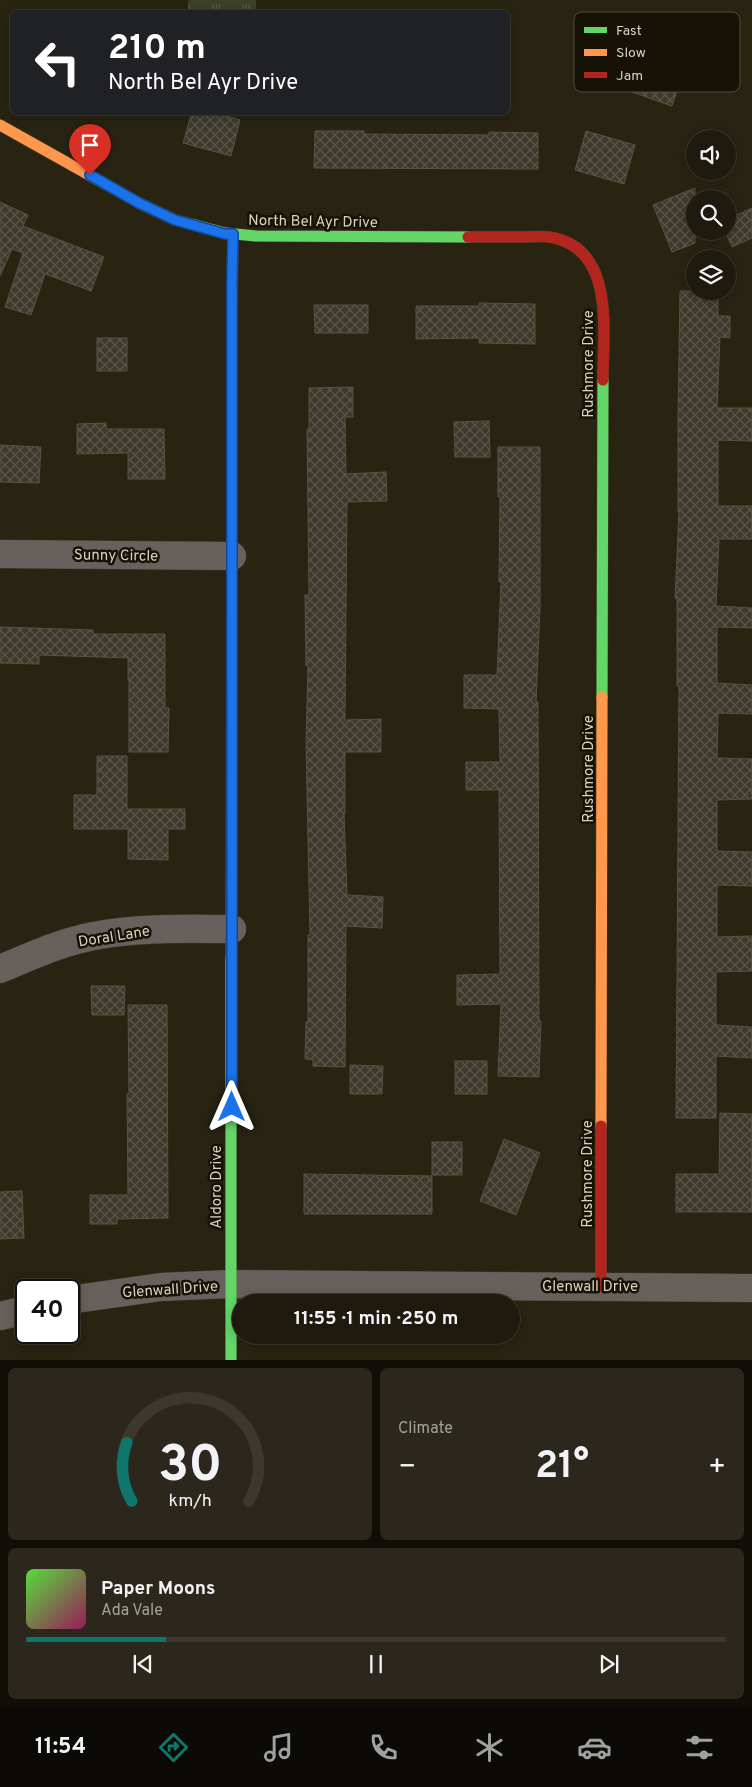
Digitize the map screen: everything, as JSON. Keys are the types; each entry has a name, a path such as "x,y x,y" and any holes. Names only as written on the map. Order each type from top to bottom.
{"street":[{"name":"North Bel Ayr Drive","path":"0,125 139,203 175,220 225,234 256,236 549,238 568,243 586,256"},
{"name":"Aldoro Drive","path":"231,1360 233,234"},
{"name":"Rushmore Drive","path":"586,256 597,273 602,287 603,303 601,1286"},
{"name":"Sunny Circle","path":"0,554 232,556"},
{"name":"Doral Lane","path":"0,969 55,946 93,936 147,929 232,929"},
{"name":"Glenwall Drive","path":"80,1298 161,1287 231,1284 752,1288"},
{"path":"0,1316 15,1313"}],"green space":[{"path":"188,0 256,0 256,10 188,10"}],"building":[{"path":"632,92 677,92 672,106"},
{"path":"191,115 223,115 240,120 231,156 183,143"},
{"path":"315,131 364,131 364,134 489,135 489,132 538,133 538,169 314,168"},
{"path":"586,131 635,145 624,184 575,170"},
{"path":"686,192 686,240 695,240 695,243 672,252 653,205"},
{"path":"0,202 28,215 23,226 104,257 91,291 45,274 31,315 5,307 23,253 12,249 0,276"},
{"path":"752,208 752,238 732,247 729,240 736,240 736,215"},
{"path":"680,291 686,291 686,300 718,300 718,316 730,316 730,338 720,337 717,408 752,408 752,441 718,440 718,506 752,506 752,539 719,539 716,606 752,608 752,628 717,627 717,683 752,685 752,714 718,713 717,758 752,759 752,799 717,800 717,851 752,852 752,886 717,885 717,937 752,936 752,971 716,972 716,1025 752,1027 752,1058 716,1056 716,1118 676,1118 679,686 677,686 677,598 675,598 679,512"},
{"path":"479,303 535,304 535,344 479,343 479,338 416,339 416,306 479,306"},
{"path":"314,305 368,305 368,333 315,333"},
{"path":"97,338 127,338 127,371 97,371"},
{"path":"353,387 353,417 345,417 346,474 386,472 387,501 347,502 345,720 381,719 381,752 345,752 344,814 347,895 383,897 382,928 346,926 345,1067 313,1066 313,1060 305,1059 306,1022 308,1022 308,935 310,935 306,742 308,666 306,666 305,595 309,595 307,429 309,429 309,388"},
{"path":"489,421 490,457 455,457 454,422"},
{"path":"106,423 106,429 164,429 165,479 128,479 128,453 77,454 77,424"},
{"path":"0,445 41,447 39,483 0,482"},
{"path":"498,447 540,447 540,607 536,702 538,702 539,1021 541,1021 539,1077 498,1076 501,1004 457,1005 457,975 500,974 499,790 466,790 466,762 500,762 499,709 464,708 464,675 497,675 501,582 499,582 500,497 498,497"},
{"path":"0,627 93,630 93,634 165,634 165,708 169,708 168,752 129,752 128,658 39,655 39,664 0,663"},
{"path":"97,756 127,756 127,809 185,809 185,829 168,829 168,860 128,859 128,829 74,829 74,795 97,795"},
{"path":"91,986 125,986 124,1015 92,1015"},
{"path":"128,1005 167,1005 168,1218 117,1219 117,1224 90,1224 90,1195 128,1195"},
{"path":"455,1061 487,1061 487,1094 455,1094"},
{"path":"350,1065 383,1066 382,1094 350,1094"},
{"path":"720,1113 752,1114 752,1212 676,1212 676,1174 719,1174"},
{"path":"504,1139 540,1153 516,1215 480,1201"},
{"path":"432,1142 462,1142 462,1175 432,1175"},
{"path":"304,1174 432,1176 432,1214 304,1214"},
{"path":"22,1191 24,1238 0,1239 0,1192"}],"traffic: fast":[{"path":"195,225 225,233 256,236 468,237"},
{"path":"602,697 603,380"},
{"path":"231,958 231,1360"}],"traffic: slow":[{"path":"0,125 139,203 175,220 195,225"},
{"path":"232,306 232,598"},
{"path":"601,1126 602,697"}],"traffic: jam":[{"path":"232,306 233,234"},
{"path":"468,237 549,237 571,244 586,257 596,274 601,294 604,316 603,380"},
{"path":"231,958 232,598"},
{"path":"601,1126 601,1286"}],"route":[{"path":"90,175 139,203 175,220 225,234 233,234 232,1107"}]}
